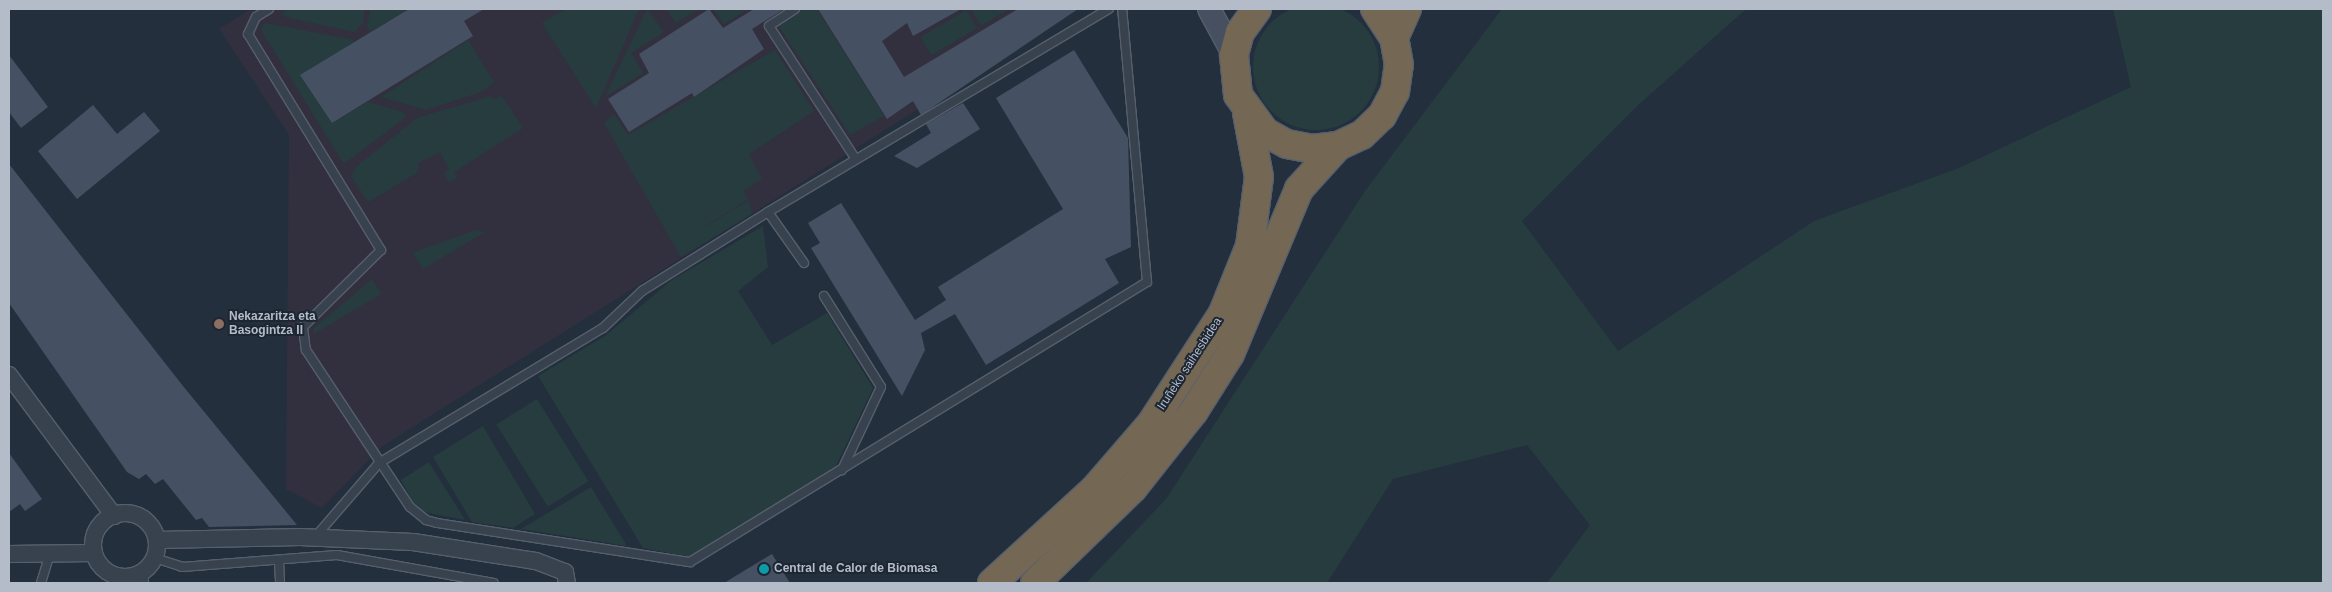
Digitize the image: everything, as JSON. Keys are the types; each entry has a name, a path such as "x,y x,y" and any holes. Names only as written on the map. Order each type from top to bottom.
{"highway":[{"path":"1257,9 1240,32 1234,55 1235,82 1247,113 1264,132 1287,144 1312,149 1338,146 1362,135 1382,116 1395,92 1399,65 1394,38 1375,9"},
{"path":"1394,38 1407,9"},
{"name":"Iruñeko saihesbidea","path":"992,583 1094,490 1151,424 1222,313 1250,246 1259,177 1247,113"},
{"name":"Iruñeko saihesbidea","path":"1035,583 1132,488 1194,411 1230,354 1299,189 1338,146"}],"main road":[{"path":"1209,9 1234,55"}],"street":[{"path":"9,375 114,516"},
{"path":"114,516 138,516 154,530 157,540 155,558 144,577 116,576 99,564 94,553 95,534 114,516"},
{"path":"157,540 316,537 413,542 536,561 565,572 567,583"},
{"path":"9,554 94,553"}],"lane":[{"path":"268,9 256,17 248,34 382,250 302,327 306,350 379,463 410,507 426,520 690,562 1147,282 1122,9"},
{"path":"795,9 768,26 855,158"},
{"path":"316,537 379,463 603,328 642,291 768,212 855,158 1110,9"},
{"path":"768,212 804,263"},
{"path":"824,296 881,388 842,470"},
{"path":"41,583 50,553"},
{"path":"155,558 182,567 279,562 337,556 494,583"},
{"path":"279,562 280,583"}],"shaded area":[{"path":"251,9 1077,9 381,447 322,508 286,489 289,135 219,29"}],"green space":[{"path":"1316,4 1340,9 1351,14 1361,22 1369,32 1374,43 1379,67 1374,91 1369,102 1361,112 1351,120 1340,125 1316,130 1292,125 1281,120 1271,112 1263,102 1258,91 1253,67 1258,43 1263,32 1271,22 1281,14 1292,9"},
{"path":"287,9 365,9 363,23 354,32 286,17 282,13"},
{"path":"370,9 409,9 371,31 367,27"},
{"path":"565,9 639,9 596,108 542,23"},
{"path":"647,9 664,32 631,53 643,73 605,97"},
{"path":"666,9 699,9 676,23"},
{"path":"713,9 748,9 724,24"},
{"path":"805,9 817,9 884,116 850,135 778,25"},
{"path":"971,9 1009,9 981,26"},
{"path":"1502,9 1746,9 1636,107 1522,221 1618,351 1814,221 1959,168 2131,87 2113,9 2323,9 2323,583 1547,583 1590,525 1527,445 1393,479 1327,583 1086,583 1166,499 1365,191"},
{"path":"966,10 977,28 931,55 921,37"},
{"path":"264,23 354,40 332,123 368,102 403,112 406,117 344,164 261,30"},
{"path":"468,40 494,82 481,92 426,110 381,97"},
{"path":"775,50 814,111 749,154 762,179 743,191 748,199 695,233 749,200 752,214 681,257 604,123 614,114 628,135"},
{"path":"491,96 494,100 502,96 523,128 454,172 457,178 449,183 444,173 449,169 440,152 418,163 418,172 368,202 351,176 356,167 417,118"},
{"path":"763,226 768,267 738,291 772,345 827,313 873,388 835,468 690,557 643,548 538,376 605,336 672,280"},
{"path":"476,230 485,232 423,269 412,253"},
{"path":"372,279 381,294 314,334 313,329"},
{"path":"537,399 588,481 548,507 496,424"},
{"path":"483,426 535,514 513,528 472,522 433,457"},
{"path":"429,462 465,520 423,512 413,502 401,480"},
{"path":"591,487 627,546 521,529"}],"building":[{"path":"409,9 484,9 464,21 473,36 332,123 300,75"},
{"path":"709,9 723,28 754,9 784,9 752,29 764,49 694,97 692,93 629,132 608,99 649,73 639,54"},
{"path":"818,9 961,9 913,36 907,23 882,41 904,77 1018,9 1078,9 921,115 913,101 887,119"},
{"path":"1074,50 1128,138 1131,247 1105,259 1119,283 986,365 955,314 921,333 925,350 902,396 811,248 820,243 808,223 841,203 915,320 946,300 938,287 1063,209 996,98"},
{"path":"9,55 48,107 21,128 9,112"},
{"path":"963,103 980,129 917,168 894,156 931,133 926,124"},
{"path":"93,105 117,134 144,112 160,131 77,199 38,151"},
{"path":"9,164 183,386 297,525 209,527 202,518 196,520 163,479 155,484 146,474 139,479 127,472 9,303"},
{"path":"9,453 42,499 25,511 20,504 9,512"},
{"name":"Central de Calor de Biomasa","path":"772,554 790,583 724,583"}],"place":[{"name":"Nekazaritza eta Basogintza II","path":"219,324"},
{"name":"Central de Calor de Biomasa","path":"764,569"}]}
